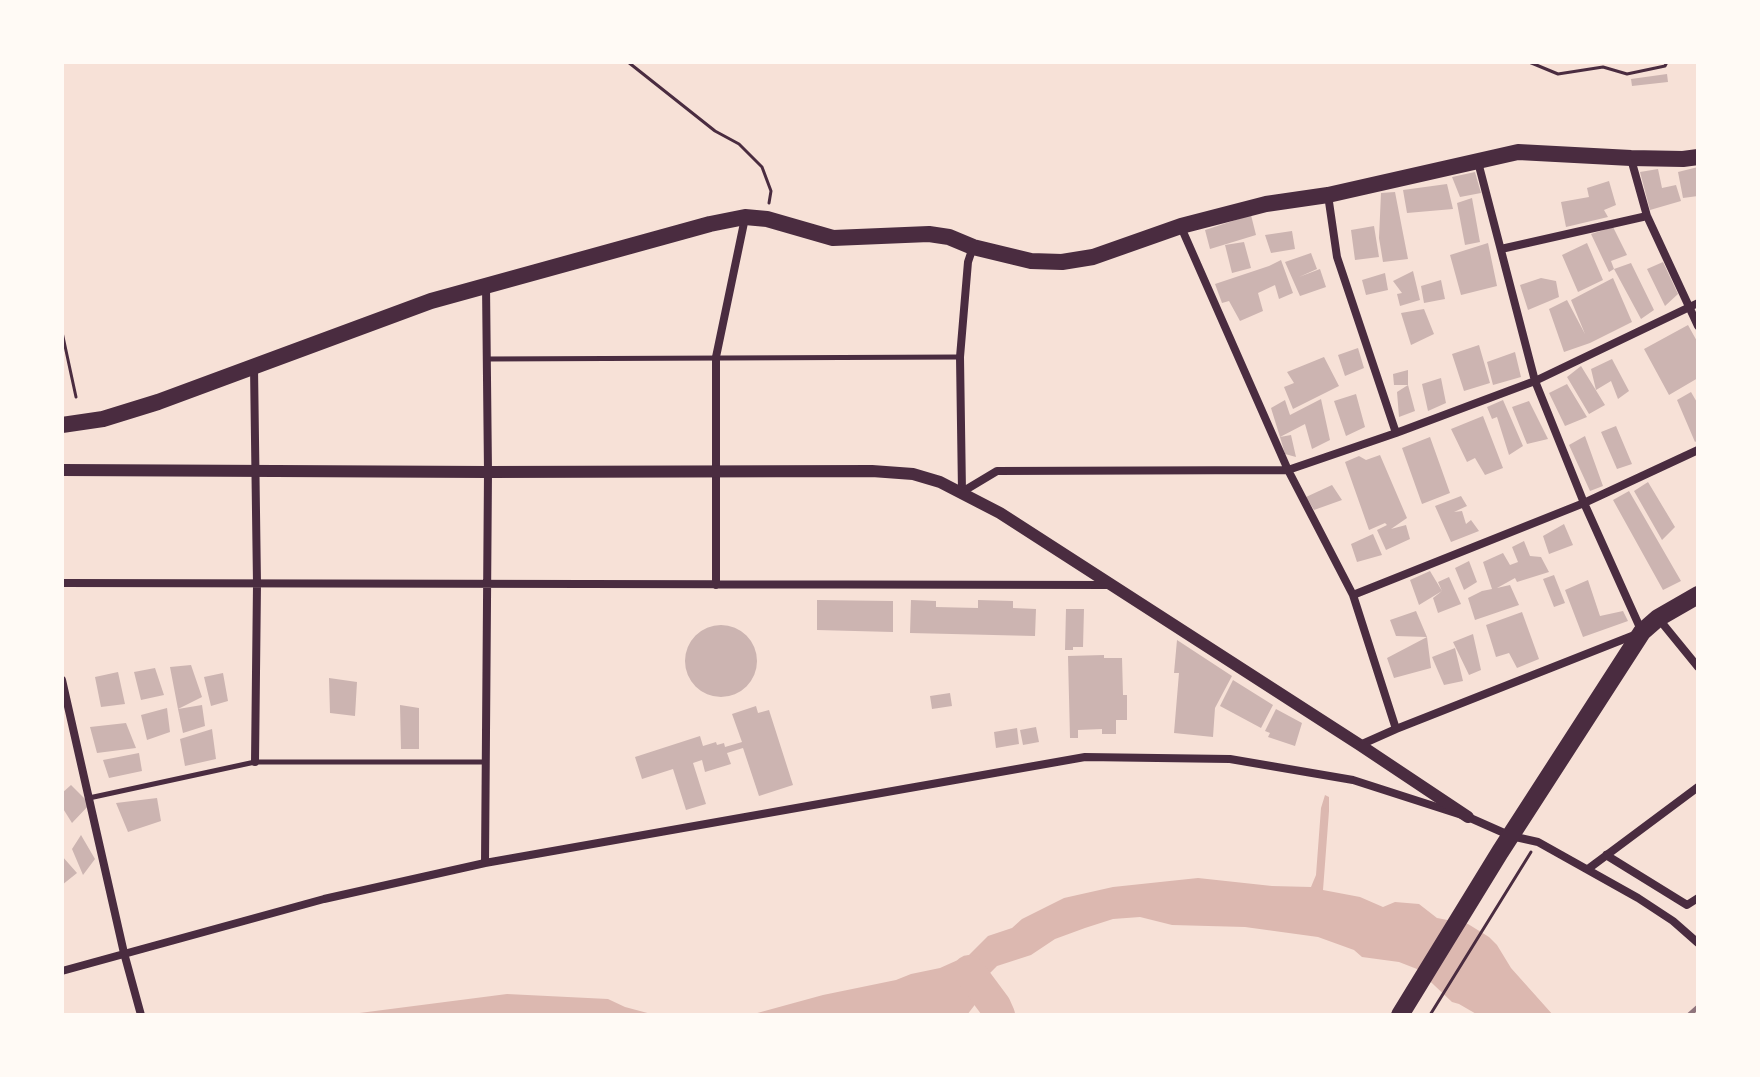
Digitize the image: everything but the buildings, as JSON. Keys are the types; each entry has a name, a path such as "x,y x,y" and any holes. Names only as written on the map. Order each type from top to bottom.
{"highway":[{"path":"1400,1015 1500,852 1642,632 1658,618 1698,595"}],"main road":[{"path":"62,425 117,415 158,402 431,301 745,217 767,219 833,238 929,234 1031,261 1062,262 1093,257 1181,226 1266,204 1328,195 1518,152 1631,158 1698,157"}],"street":[{"path":"1631,158 1647,216 1694,305 1698,326"},
{"path":"1360,745 1642,632 1584,503 1535,381 1478,161"},
{"path":"1328,195 1337,257 1396,433"},
{"path":"1501,249 1647,216"},
{"path":"716,585 716,357 745,217"},
{"path":"1181,226 1288,470 1353,595 1396,729"},
{"path":"962,492 960,357 968,262 973,247"},
{"path":"485,863 486,285"},
{"path":"962,492 997,471 1288,470 1535,381 1694,305"},
{"path":"254,367 257,584 255,762"},
{"path":"1353,595 1584,503 1698,450"},
{"path":"62,470 872,471 913,474 940,482 1000,513 1468,817"},
{"path":"62,583 1113,585"},
{"path":"1658,618 1698,667"},
{"path":"62,680 141,1015"},
{"path":"62,971 324,899 485,863 1085,757 1230,759 1353,780 1468,817 1511,836 1538,842 1638,898 1673,921 1698,943"},
{"path":"1588,869 1698,787"},
{"path":"1606,855 1687,905 1698,898"}],"lane":[{"path":"488,359 960,357"},
{"path":"89,798 255,762 487,762"}],"path":[{"path":"628,62 715,131 739,144 762,167 771,191 767,219"},
{"path":"1529,62 1558,74 1603,67 1627,74 1665,66 1667,62"},
{"path":"62,332 76,397"},
{"path":"1430,1015 1538,842"}],"shaded area":[{"path":"1325,795 1329,797 1329,811 1323,890 1360,897 1383,907 1395,902 1419,904 1437,918 1468,924 1497,945 1511,968 1553,1015 1478,1015 1452,1002 1417,969 1399,962 1362,957 1354,950 1318,937 1245,927 1172,925 1140,917 1113,919 1085,928 1055,939 1031,955 997,966 986,977 977,1002 967,1015 750,1015 940,968 969,955 988,936 1012,928 1022,919 1064,898 1113,887 1198,878 1311,887 1316,875 1321,808"},
{"path":"507,994 608,999 655,1015 344,1015"}],"waterway":[{"path":"969,971 999,1015"}],"railway":[{"path":"1689,1015 1698,1007"}]}
